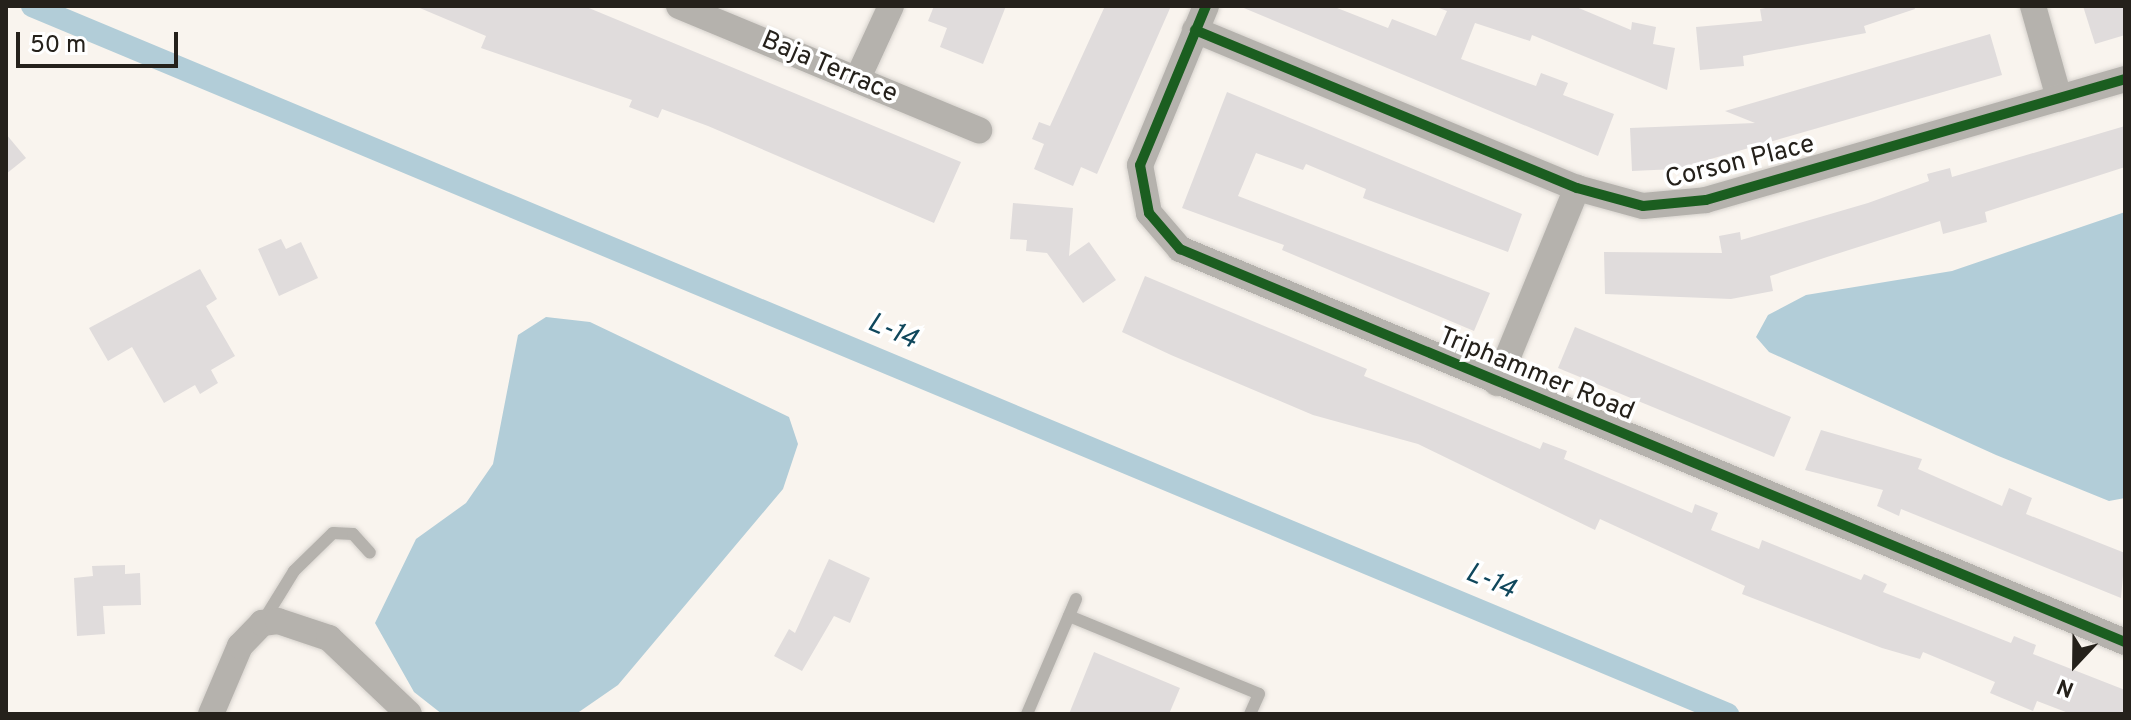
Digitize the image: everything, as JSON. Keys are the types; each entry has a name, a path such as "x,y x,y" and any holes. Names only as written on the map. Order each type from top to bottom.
{"street":[{"name":"Baja Terrace","path":"679,6 979,130"},
{"path":"857,80 891,6"},
{"path":"2033,6 2059,98"},
{"name":"Corson Place","path":"1200,18 1577,188 1614,201 1673,206 2125,79"},
{"name":"Triphammer Road","path":"1200,18 1140,165 1149,213 1167,239 1194,257 2125,642"},
{"path":"1497,383 1577,188"},
{"path":"211,714 240,646 262,623 329,638 409,714"}],"lane":[{"path":"262,623 294,571 333,533 353,534 370,553"},
{"path":"1027,714 1076,599"},
{"path":"1069,616 1259,694 1250,714"}],"water":[{"path":"2125,212 2125,498 2109,501 1996,455 1769,352 1756,337 1768,315 1806,295 1952,271"},
{"path":"546,317 590,322 789,417 798,444 783,489 618,685 576,714 442,714 414,692 375,623 416,539 466,503 493,464 518,335"}],"building":[{"path":"415,6 584,6 961,162 934,223 708,126 662,109 658,118 629,107 632,100 481,48 486,36"},
{"path":"934,6 1006,6 983,64 940,47 947,28 928,21"},
{"path":"1105,6 1171,6 1097,174 1081,167 1073,186 1034,169 1044,144 1032,139 1039,122 1050,126"},
{"path":"1239,6 1332,6 1388,28 1392,19 1436,36 1447,11 1434,6 1574,6 1631,30 1632,22 1656,27 1653,44 1675,48 1667,90 1532,35 1530,41 1475,23 1461,59 1536,86 1541,73 1568,83 1563,95 1614,114 1598,156"},
{"path":"1776,6 1914,6 1915,9 1864,26 1866,33 1743,56 1744,66 1700,70 1696,27 1762,21 1760,9"},
{"path":"2083,6 2125,6 2125,35 2095,44"},
{"path":"1990,34 2002,75 1676,169 1632,171 1630,128 1755,123 1725,111"},
{"path":"1227,92 1522,214 1508,252 1363,198 1366,189 1306,164 1303,170 1256,153 1238,196 1490,293 1474,331 1282,250 1284,245 1182,208"},
{"path":"2125,126 2125,167 1985,212 1987,222 1943,234 1940,221 1770,276 1773,291 1731,299 1605,294 1604,252 1722,253 1719,236 1740,232 1741,240 1868,203 1929,181 1927,174 1950,168 1952,177"},
{"path":"6,134 26,158 6,174"},
{"path":"1013,203 1073,208 1069,256 1089,242 1116,280 1083,303 1047,253 1026,251 1027,240 1010,239"},
{"path":"281,239 286,249 301,242 318,278 279,296 258,249"},
{"path":"200,269 217,299 206,306 235,356 211,370 218,383 200,394 195,385 164,403 132,347 108,361 89,328"},
{"path":"1145,276 1367,369 1364,376 1540,449 1543,442 1567,451 1564,459 1692,513 1695,504 1718,513 1711,530 1759,549 1762,540 1861,580 1864,574 1887,584 1883,592 2011,643 2014,636 2036,645 2033,654 2125,690 2125,714 2071,714 2037,701 2033,711 1990,693 1995,682 1923,652 1920,659 1882,648 1742,594 1745,586 1600,519 1595,530 1418,444 1313,415 1171,355 1122,332"},
{"path":"1575,327 1791,417 1774,457 1558,368"},
{"path":"1821,430 1922,459 1918,469 2002,506 2009,488 2032,498 2026,514 2125,553 2121,598 1901,509 1899,516 1877,506 1883,490 1805,470"},
{"path":"829,559 870,578 850,623 834,616 802,671 774,656 789,629 795,633"},
{"path":"125,565 125,574 140,573 141,605 103,606 105,634 77,636 74,578 93,576 92,566"},
{"path":"1094,652 1180,688 1169,714 1069,714"}],"waterway":[{"name":"L-14","path":"32,6 1728,714"}],"cycle path":[{"path":"1206,6 1140,165 1149,213 1180,249 2125,642"},
{"path":"1195,30 1577,188 1643,206 1706,200 2125,79"}]}
